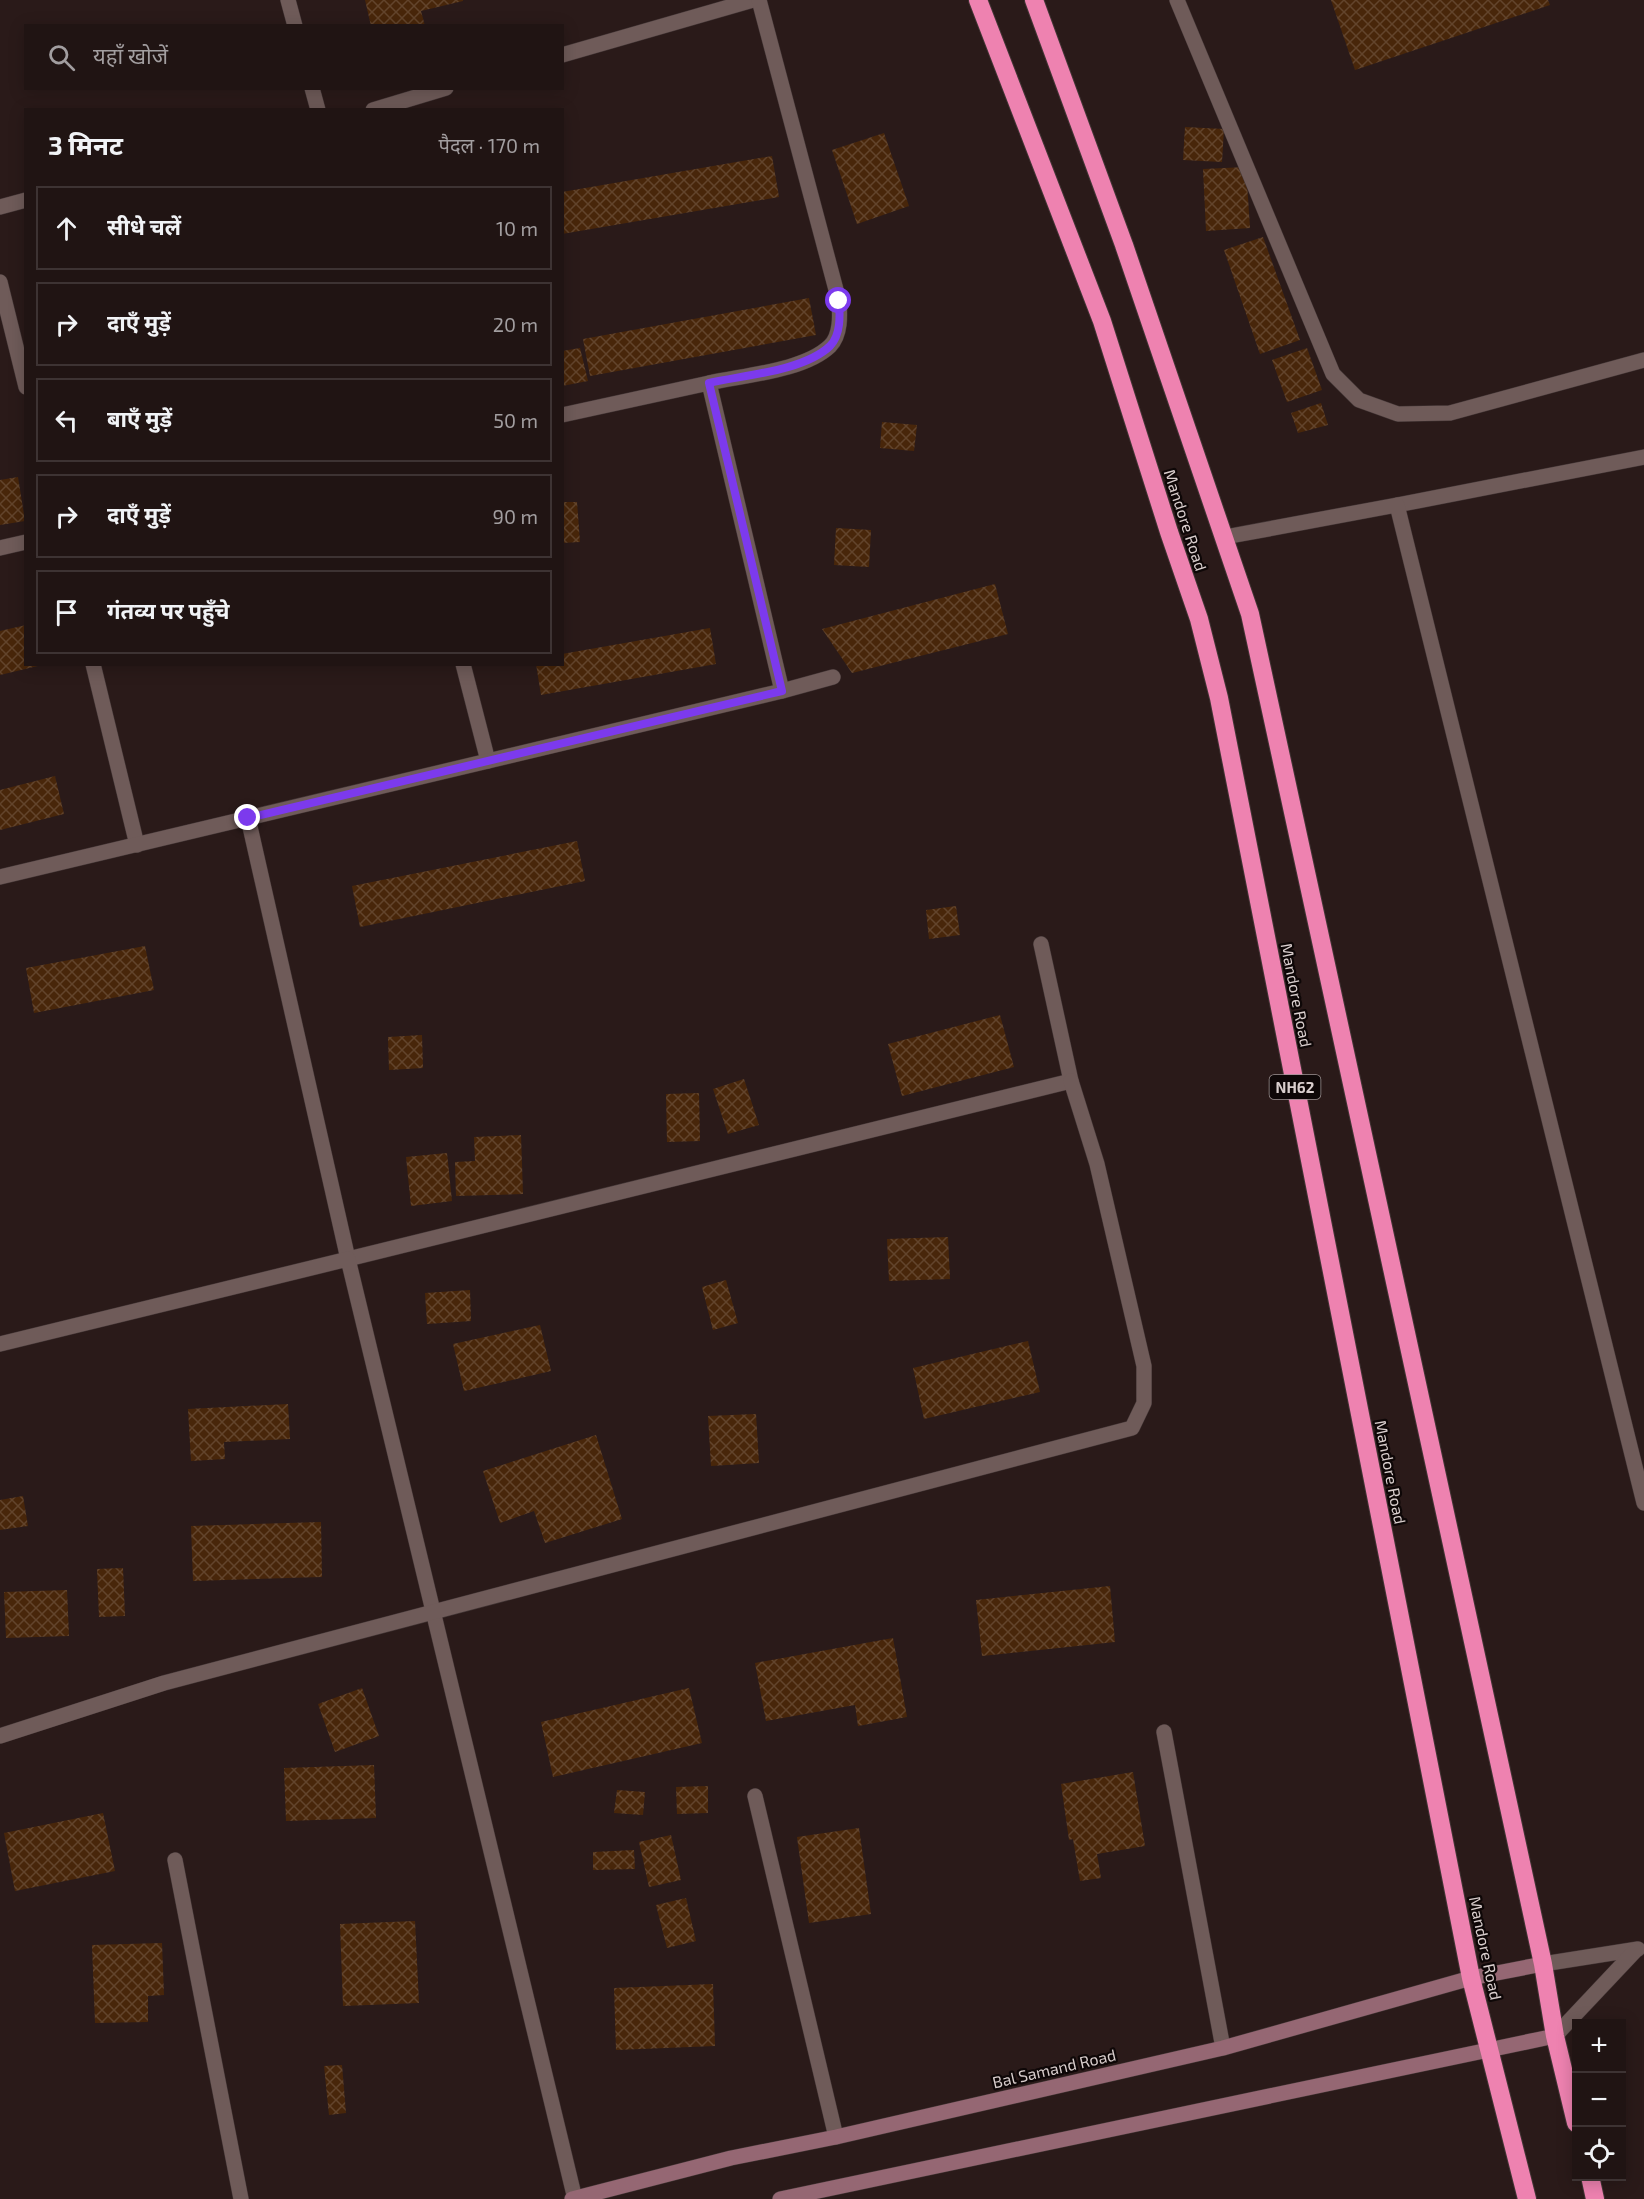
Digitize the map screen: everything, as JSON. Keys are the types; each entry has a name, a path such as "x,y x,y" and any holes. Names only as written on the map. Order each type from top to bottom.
{"highway":[{"name":"Mandore Road","path":"978,0 1102,321 1202,630 1219,698 1471,1978 1527,2199"},
{"name":"Mandore Road","path":"1034,0 1124,245 1250,614 1572,2106"},
{"path":"1591,2181 1595,2199"}],"main road":[{"name":"Bal Samand Road","path":"574,2199 731,2158 836,2137 1223,2048 1471,1978 1543,1964"},
{"path":"780,2199 1490,2052 1555,2036"}],"street":[{"path":"288,0 294,24"},
{"path":"564,54 753,0"},
{"path":"564,415 806,362 832,345 841,320 839,301 759,0"},
{"path":"1177,0 1333,374 1359,400 1398,414 1450,413 1644,360"},
{"path":"313,90 317,108"},
{"path":"380,108 439,90"},
{"path":"0,207 24,201"},
{"path":"0,282 24,379"},
{"path":"709,383 782,691"},
{"path":"1225,537 1644,457"},
{"path":"1397,505 1644,1503"},
{"path":"0,548 24,542"},
{"path":"93,666 137,845"},
{"path":"464,666 488,761"},
{"path":"0,878 833,677"},
{"path":"248,818 348,1258 574,2199"},
{"path":"0,1736 165,1683 1132,1428 1144,1403 1144,1366 1098,1164 1071,1081 1041,944"},
{"path":"0,1344 1071,1081"},
{"path":"1164,1732 1223,2048"},
{"path":"755,1796 836,2137"},
{"path":"176,1860 241,2199"},
{"path":"1543,1964 1640,1949"},
{"path":"1555,2036 1640,1949"}],"building":[{"path":"365,0 463,0 421,11 424,24 371,24"},
{"path":"1331,0 1548,0 1550,5 1355,70"},
{"path":"1185,127 1224,129 1222,162 1183,160"},
{"path":"884,133 909,206 857,224 832,150"},
{"path":"772,156 779,197 564,234 564,192"},
{"path":"1246,167 1250,228 1206,231 1203,169"},
{"path":"1263,237 1300,340 1260,354 1224,250"},
{"path":"809,298 816,335 590,376 583,339"},
{"path":"580,348 588,381 564,386 564,351"},
{"path":"1307,348 1322,390 1287,402 1272,360"},
{"path":"1321,403 1328,425 1298,433 1291,413"},
{"path":"882,422 917,425 914,451 880,448"},
{"path":"18,477 24,521 0,525 0,480"},
{"path":"564,502 577,502 580,542 564,543"},
{"path":"836,528 871,530 869,567 834,565"},
{"path":"995,584 1008,634 852,673 822,629"},
{"path":"24,625 24,666 38,666 0,675 0,631"},
{"path":"710,628 716,664 541,695 536,666 564,666 564,654"},
{"path":"55,776 64,814 0,830 0,790"},
{"path":"577,841 585,881 360,927 352,886"},
{"path":"956,906 960,935 929,939 926,910"},
{"path":"145,946 154,990 34,1013 26,968"},
{"path":"1000,1015 1014,1067 902,1096 888,1044"},
{"path":"422,1035 423,1068 389,1070 388,1037"},
{"path":"744,1079 759,1125 728,1134 713,1089"},
{"path":"699,1093 700,1141 667,1142 666,1094"},
{"path":"521,1135 523,1194 456,1196 455,1162 475,1161 474,1137"},
{"path":"447,1153 452,1201 411,1206 406,1157"},
{"path":"948,1237 950,1279 889,1281 887,1239"},
{"path":"726,1280 738,1323 713,1330 702,1287"},
{"path":"470,1290 471,1321 427,1324 425,1293"},
{"path":"540,1325 551,1371 464,1391 453,1344"},
{"path":"1028,1341 1040,1392 924,1419 913,1368"},
{"path":"288,1404 290,1439 224,1442 225,1459 191,1461 188,1409"},
{"path":"756,1414 759,1463 711,1466 708,1416"},
{"path":"596,1435 622,1519 545,1543 534,1511 500,1523 483,1471"},
{"path":"23,1496 28,1526 0,1530 0,1500"},
{"path":"321,1522 322,1577 193,1581 191,1526"},
{"path":"123,1568 125,1616 99,1617 97,1569"},
{"path":"1110,1586 1115,1642 982,1656 976,1600"},
{"path":"67,1590 69,1636 6,1638 4,1592"},
{"path":"893,1638 907,1717 858,1726 855,1705 766,1721 755,1663"},
{"path":"362,1688 379,1736 335,1752 318,1704"},
{"path":"689,1688 702,1743 553,1777 541,1722"},
{"path":"374,1765 376,1818 286,1821 284,1768"},
{"path":"1133,1772 1145,1846 1097,1854 1101,1878 1080,1881 1073,1839 1069,1840 1061,1784"},
{"path":"708,1786 708,1813 677,1814 676,1787"},
{"path":"617,1790 645,1792 643,1815 614,1813"},
{"path":"103,1813 115,1871 15,1891 4,1833"},
{"path":"859,1828 871,1914 809,1923 797,1837"},
{"path":"671,1835 681,1880 649,1887 639,1842"},
{"path":"634,1850 635,1869 593,1870 593,1852"},
{"path":"686,1898 696,1941 667,1948 656,1905"},
{"path":"415,1921 419,2003 343,2006 340,1924"},
{"path":"162,1943 164,1995 148,1996 148,2022 95,2023 92,1945"},
{"path":"713,1984 715,2046 616,2050 614,1988"},
{"path":"342,2065 346,2113 329,2115 324,2066"}],"route":[{"path":"248,818 782,691 709,383 806,362 832,345 841,320 839,301"}]}
